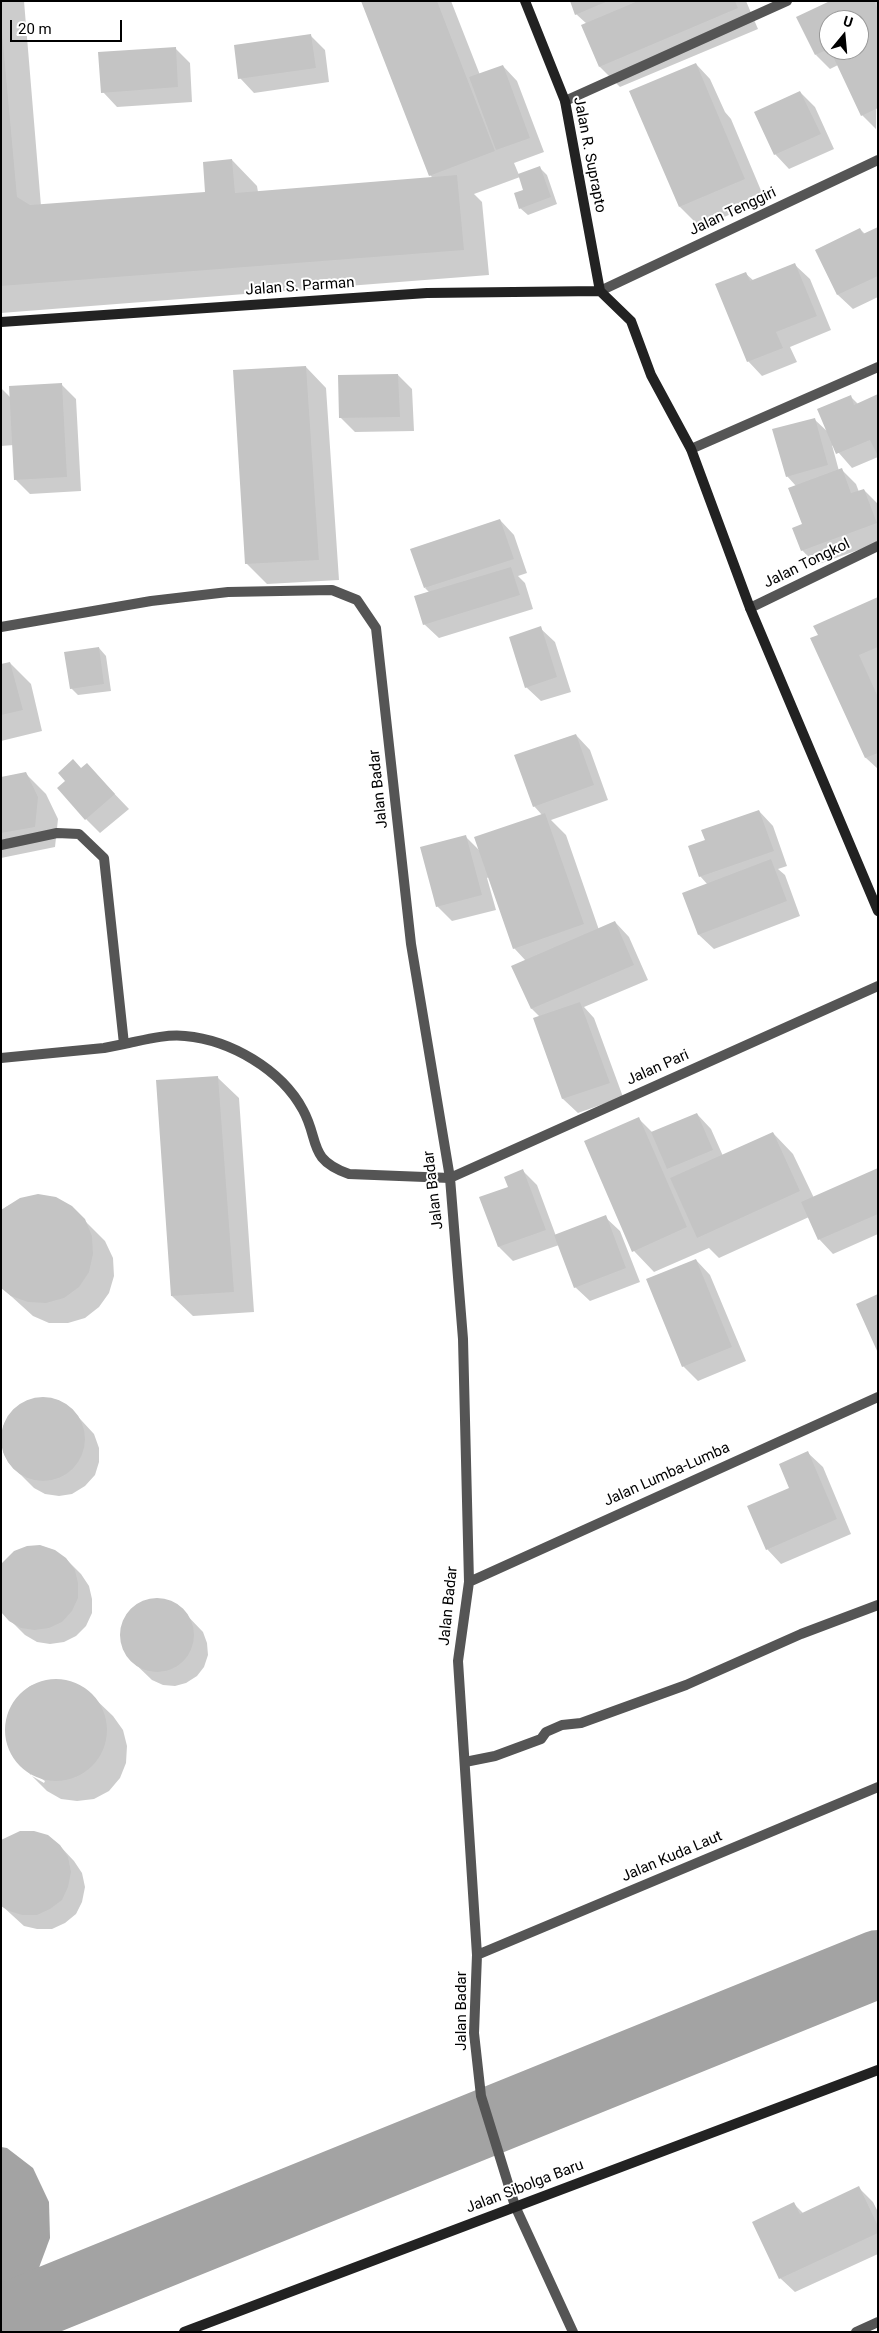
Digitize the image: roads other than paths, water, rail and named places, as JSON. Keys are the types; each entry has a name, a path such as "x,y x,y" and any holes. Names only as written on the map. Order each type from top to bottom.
{"main road":[{"name":"Jalan R. Suprapto","path":"525,1 565,101 600,290"},
{"name":"Jalan S. Parman","path":"1,322 427,293 600,290"},
{"path":"600,290 631,321 651,375 691,449 750,608 878,911"},
{"name":"Jalan Sibolga Baru","path":"184,2332 878,2070"}],"street":[{"path":"565,101 787,1"},
{"name":"Jalan Tenggiri","path":"600,290 878,160"},
{"path":"691,449 878,366"},
{"name":"Jalan Tongkol","path":"750,608 878,546"},
{"name":"Jalan Badar","path":"1,627 151,601 228,592 332,590 357,600 376,628 411,944 450,1178 463,1339 470,1582 458,1661 477,1955 474,2033 481,2096 515,2206 573,2332"},
{"path":"1,845 57,833 79,834 104,858 124,1044"},
{"name":"Jalan Pari","path":"450,1178 878,986"},
{"path":"1,1058 104,1048 172,1035 218,1042 258,1062 288,1088 304,1111 320,1157 336,1169 349,1174 450,1178"},
{"name":"Jalan Lumba-Lumba","path":"470,1582 878,1397"},
{"path":"465,1762 494,1756 541,1739 546,1732 562,1725 581,1723 678,1688 801,1634 878,1606"},
{"name":"Jalan Kuda Laut","path":"477,1955 878,1787"},
{"path":"856,2332 878,2322"}],"waterway":[{"path":"1,2319 878,1964"}]}
